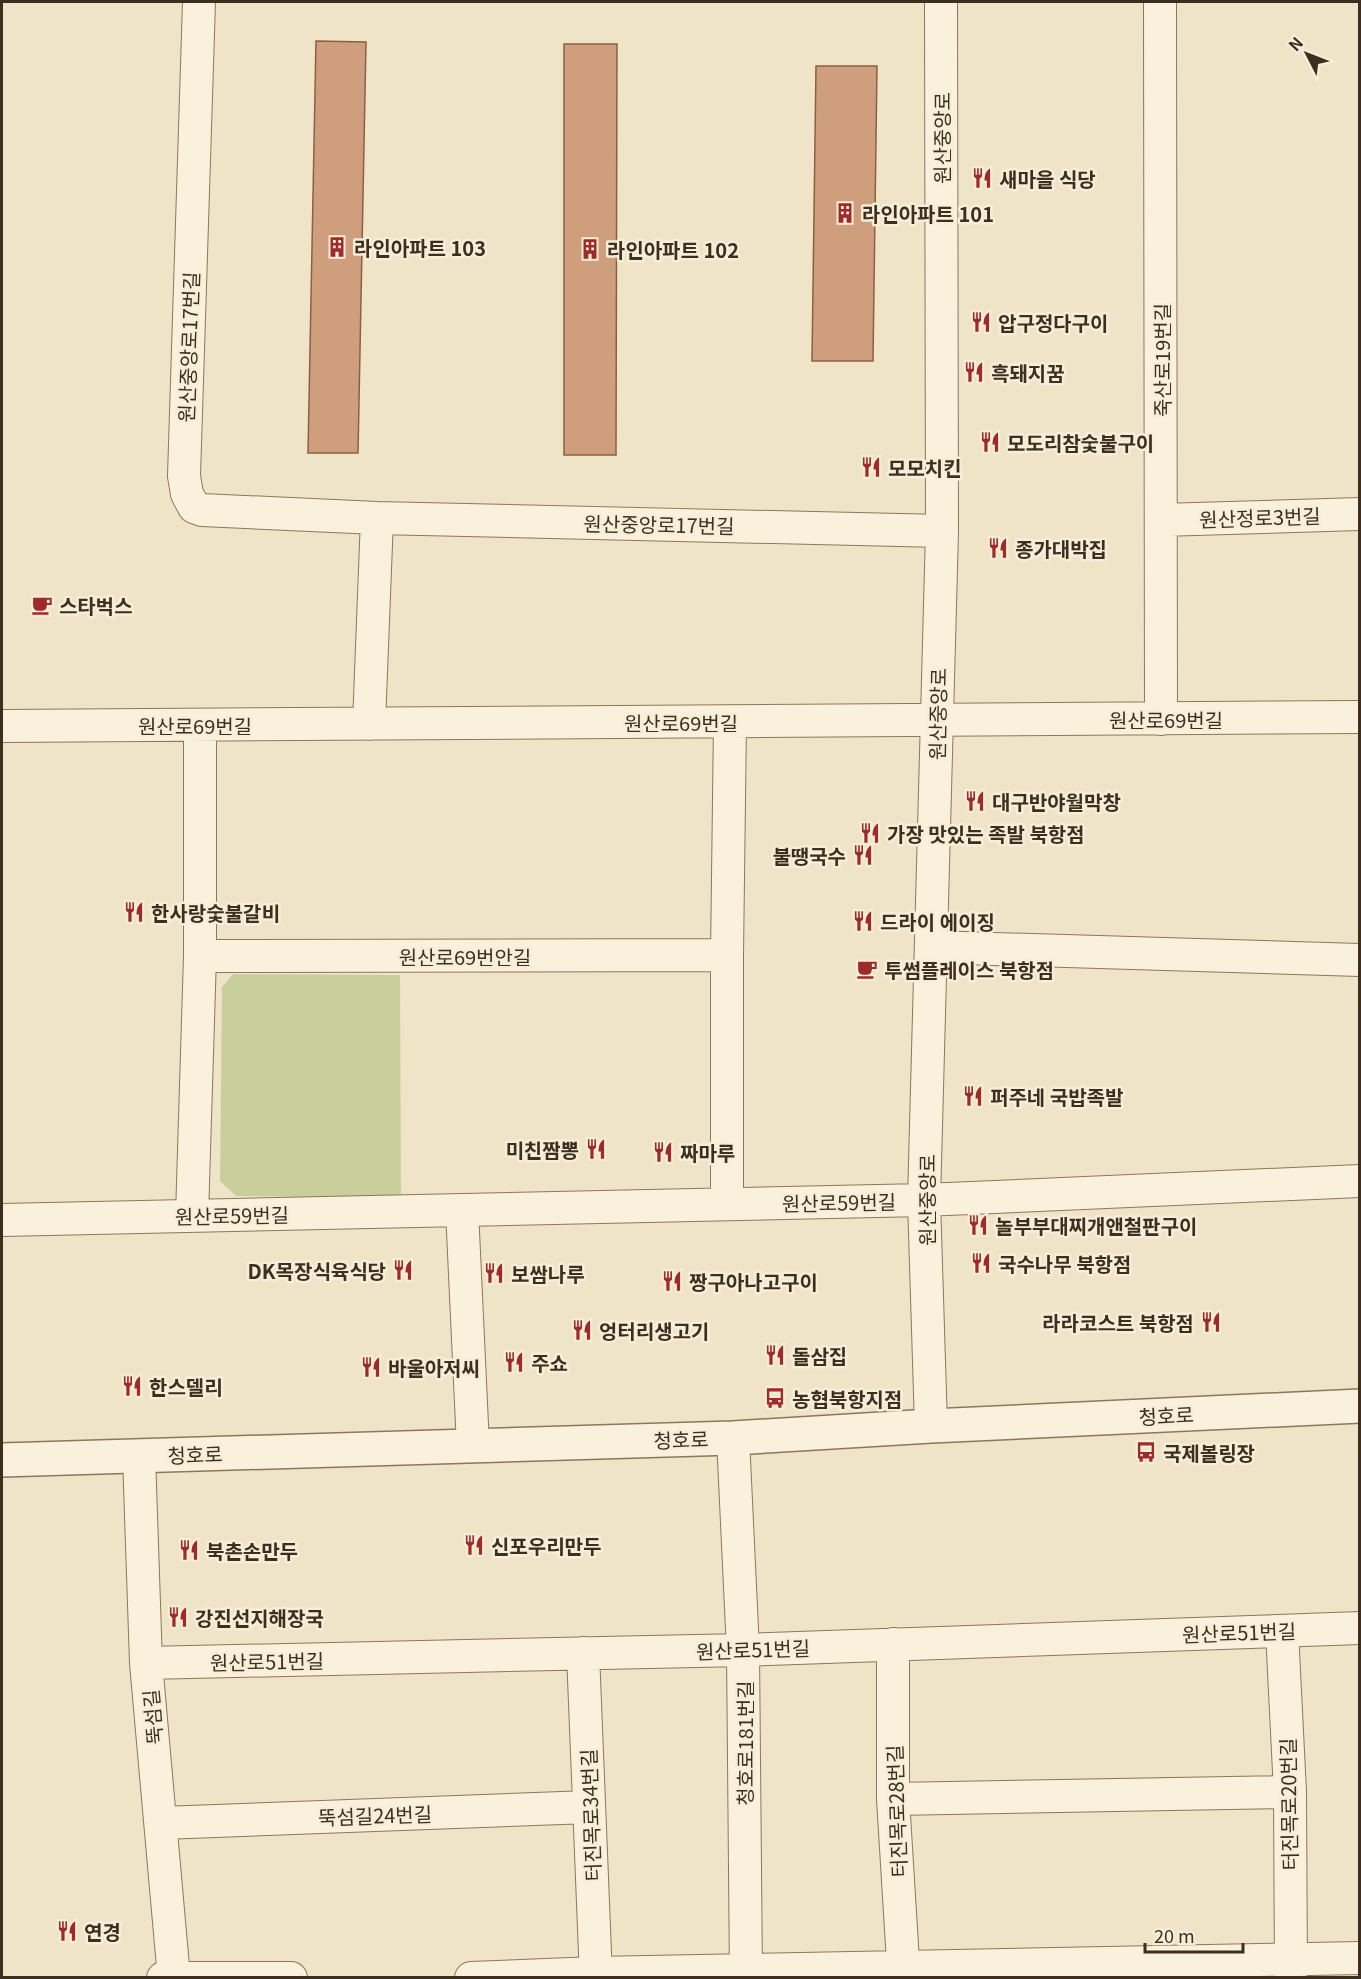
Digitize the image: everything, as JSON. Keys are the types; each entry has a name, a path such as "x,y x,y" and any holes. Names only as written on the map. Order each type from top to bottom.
{"street":[{"name":"원산중앙로17번길","path":"199,2 184,476 187,494 194,507 202,510 376,518 942,531"},
{"name":"원산중앙로","path":"931,1426 924,1200 942,531 941,2"},
{"name":"죽산로19번길","path":"1160,2 1161,719"},
{"name":"원산정로3번길","path":"1161,520 1359,514"},
{"path":"369,724 376,518"},
{"name":"원산로69번길","path":"2,726 1359,717"},
{"path":"727,1204 730,722"},
{"path":"192,1216 200,956 200,725"},
{"path":"931,948 1359,960"},
{"name":"원산로69번안길","path":"200,956 727,955"},
{"name":"원산로59번길","path":"2,1220 924,1200 1359,1181"},
{"path":"462,1210 473,1446"},
{"name":"청호로","path":"2,1460 733,1438 931,1426 1359,1406"},
{"name":"청호로181번길","path":"733,1438 743,1650 746,1974"},
{"name":"뚝섬길","path":"139,1456 146,1663 174,1977"},
{"name":"원산로51번길","path":"146,1663 743,1650 1359,1628"},
{"name":"터진목로20번길","path":"1282,1631 1290,1792 1291,1968"},
{"name":"터진목로28번길","path":"893,1644 893,1799 904,1972"},
{"name":"터진목로34번길","path":"583,1653 596,1975"},
{"path":"893,1799 1290,1792"},
{"name":"뚝섬길24번길","path":"162,1823 589,1807"},
{"path":"471,1977 1291,1968 1359,1958"},
{"path":"164,1977 291,1977"}],"green space":[{"path":"233,974 400,975 401,1198 236,1196 220,1181 222,987"}],"building":[{"name":"라인아파트 103","path":"316,41 366,42 358,453 308,453"},
{"name":"라인아파트 102","path":"564,44 617,44 616,455 564,455"},
{"name":"라인아파트 101","path":"816,66 877,66 873,361 812,361"}],"place":[{"name":"새마을 식당","path":"982,178"},
{"name":"라인아파트 101","path":"845,213"},
{"name":"라인아파트 103","path":"337,247"},
{"name":"라인아파트 102","path":"590,249"},
{"name":"압구정다구이","path":"981,322"},
{"name":"흑돼지꿈","path":"974,372"},
{"name":"모도리참숯불구이","path":"990,442"},
{"name":"모모치킨","path":"871,467"},
{"name":"종가대박집","path":"998,548"},
{"name":"스타벅스","path":"42,605"},
{"name":"대구반야월막창","path":"975,801"},
{"name":"가장 맛있는 족발 북항점","path":"870,833"},
{"name":"불땡국수","path":"863,855"},
{"name":"한사랑숯불갈비","path":"134,912"},
{"name":"드라이 에이징","path":"863,921"},
{"name":"투썸플레이스 북항점","path":"867,969"},
{"name":"퍼주네 국밥족발","path":"973,1096"},
{"name":"미친짬뽕","path":"596,1149"},
{"name":"짜마루","path":"663,1152"},
{"name":"놀부부대찌개앤철판구이","path":"978,1225"},
{"name":"국수나무 북항점","path":"981,1263"},
{"name":"DK목장식육식당","path":"403,1270"},
{"name":"보쌈나루","path":"494,1273"},
{"name":"짱구아나고구이","path":"672,1281"},
{"name":"라라코스트 북항점","path":"1211,1322"},
{"name":"엉터리생고기","path":"582,1330"},
{"name":"돌삼집","path":"775,1355"},
{"name":"주쇼","path":"514,1362"},
{"name":"바울아저씨","path":"371,1367"},
{"name":"한스델리","path":"132,1386"},
{"name":"농협북항지점","path":"775,1398"},
{"name":"국제볼링장","path":"1146,1452"},
{"name":"신포우리만두","path":"474,1545"},
{"name":"북촌손만두","path":"189,1550"},
{"name":"강진선지해장국","path":"178,1617"},
{"name":"연경","path":"67,1931"}]}
